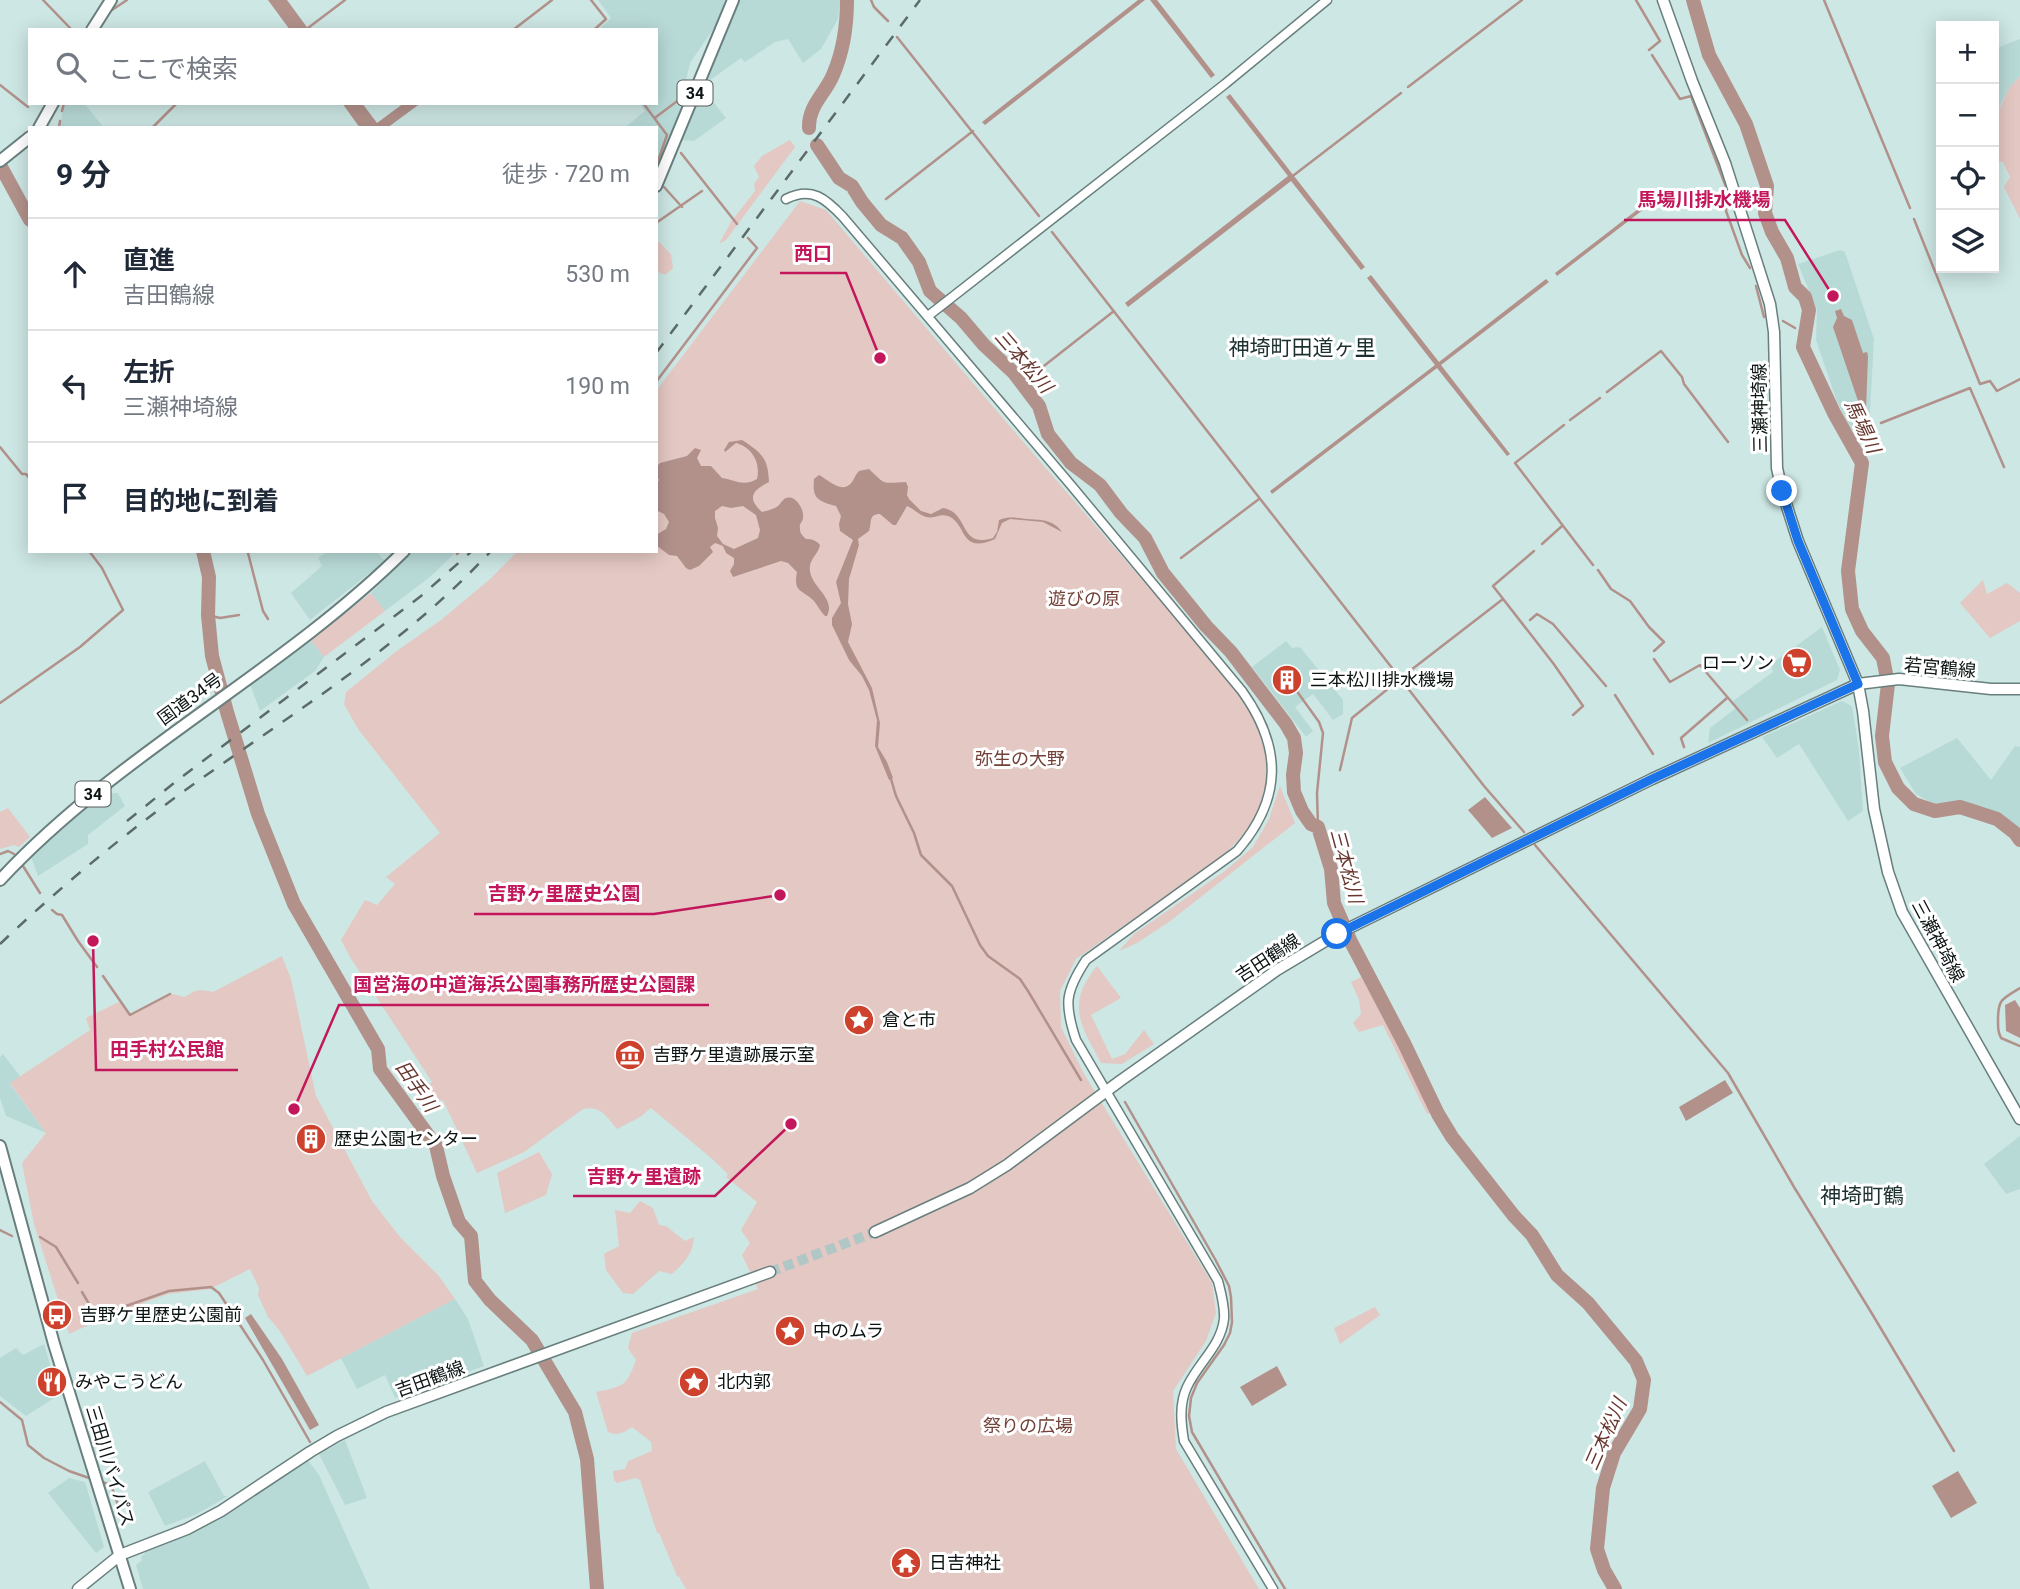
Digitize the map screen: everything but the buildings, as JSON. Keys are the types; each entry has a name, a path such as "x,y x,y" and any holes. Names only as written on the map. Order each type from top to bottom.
{"highway":[{"path":"93,28 111,0"},
{"name":"34","path":"658,181 733,0"},
{"path":"40,126 52,105"},
{"path":"0,161 27,140"},
{"name":"国道34号","path":"0,880 25,852 58,822 332,614 402,553"},
{"name":"三田川バイパス","path":"0,1146 54,1344 131,1589"}],"main road":[{"name":"三瀬神埼線","path":"1663,0 1725,163 1770,304 1774,332 1777,468 1798,541 1858,684 1874,809 1888,872 1902,912 2020,1119"},
{"name":"若宮鶴線","path":"1858,684 1899,679 1991,689 2020,689"},
{"name":"吉田鶴線","path":"875,1232 970,1188 1007,1165 1276,970 1337,934 1652,779 1858,684"},
{"name":"吉田鶴線","path":"78,1589 120,1555 187,1529 210,1517 328,1442 386,1412 770,1272"}],"street":[{"path":"931,313 1225,84 1327,0"},
{"path":"786,199 798,193 826,200 931,313 1242,691 1266,731 1272,779 1264,811 1253,832 1231,856 1086,960 1074,978 1068,997 1068,1015 1076,1041 1217,1281 1223,1301 1221,1332 1186,1389 1180,1419 1184,1441 1273,1589"}],"shaded area":[{"path":"598,0 725,0 716,25 690,63 686,80 704,90 726,118 694,141 682,140 664,184 658,182 658,126 626,126 645,111 640,105 658,105 658,28 600,28 611,18"},
{"path":"740,0 840,0 838,19 821,49 803,63 788,39 775,42 745,62 741,58 706,83"},
{"path":"2020,39 2020,76 2009,88 1999,108 1999,84 1999,47"},
{"path":"64,105 86,105 102,126 60,126"},
{"path":"1840,250 1845,252 1874,339 1869,428 1853,433 1837,402 1816,340 1817,310 1798,264"},
{"path":"325,553 378,553 385,561 310,620 291,593 322,566 318,558"},
{"path":"411,553 455,553 430,577 385,611 371,593"},
{"path":"1822,627 1840,670 1837,680 1708,743 1710,728 1736,708 1733,701 1773,672 1770,665"},
{"path":"311,640 324,657 315,671 260,711 250,684"},
{"path":"1286,641 1292,648 1300,647 1343,700 1343,714 1333,720 1313,694 1295,707 1313,731 1306,737 1252,667"},
{"path":"1842,701 1852,706 1859,750 1863,811 1848,821 1799,744 1777,758 1762,737"},
{"path":"1957,738 1991,780 2015,746 2020,747 2020,828 2009,820 1956,802 1933,804 1916,794 1900,768"},
{"path":"118,793 125,806 88,835 88,844 38,876 31,857 74,816 104,794"},
{"path":"3,1054 20,1076 10,1084 46,1133 6,1116 0,1098 0,1057"},
{"path":"2020,1136 2020,1189 2006,1194 1984,1164"},
{"path":"455,1299 468,1319 484,1366 395,1398 385,1375 357,1389 341,1358"},
{"path":"44,1344 59,1395 26,1416 0,1396 0,1358 16,1348 23,1355"},
{"path":"345,1440 367,1498 345,1505 319,1454"},
{"path":"307,1459 319,1475 370,1589 143,1589 136,1565 151,1547 194,1532"},
{"path":"205,1461 224,1496 228,1496 197,1514 165,1526 148,1492"},
{"path":"69,1478 85,1482 104,1547 96,1553 48,1493"}],"green space":[{"path":"2020,76 2020,219 2004,187 2010,177 2003,162 1999,161 1999,107 2009,88"},
{"path":"790,140 795,147 726,240 719,244 731,222 755,191 754,184 759,177 754,166 762,156"},
{"path":"800,201 826,210 1219,669 1251,712 1262,742 1266,773 1265,789 1254,819 1218,860 1076,959 1060,991 1061,1027 1084,1074 1212,1283 1216,1313 1206,1341 1173,1391 1176,1449 1259,1589 686,1589 657,1533 640,1480 635,1478 617,1483 614,1480 613,1471 625,1469 628,1461 652,1451 651,1442 632,1427 620,1433 608,1432 596,1392 623,1384 629,1376 636,1360 628,1348 632,1333 758,1289 742,1255 750,1243 741,1230 757,1202 726,1177 728,1174 710,1157 651,1108 617,1129 599,1110 583,1109 524,1152 477,1173 443,1100 437,1102 428,1085 432,1082 341,940 365,900 377,905 395,884 386,877 440,833 358,729 344,704 346,692 441,620 489,580 516,553 658,553 658,388"},
{"path":"658,241 671,254 673,268 665,275 658,272"},
{"path":"1983,580 1987,594 2007,583 2020,593 2020,621 1990,638 1960,603"},
{"path":"371,593 385,611 324,657 311,640"},
{"path":"1280,786 1295,823 1169,922 1137,943 1119,951 1134,934 1225,871 1253,847 1269,819"},
{"path":"8,808 30,837 19,847 14,845 0,849 0,812"},
{"path":"282,956 291,979 316,1096 372,1201 400,1237 438,1275 455,1299 307,1376 280,1331 268,1317 250,1269 210,1289 168,1294 69,1334 34,1224 22,1163 46,1133 10,1083 90,1030 86,1018 119,1002 130,1016 172,994 185,997 198,990 213,992"},
{"path":"1097,966 1121,998 1091,1015 1112,1059 1125,1054 1144,1030 1154,1044 1122,1064 1101,1063 1087,1037 1080,1015 1081,992"},
{"path":"1365,975 1432,1112 1427,1114 1383,1025 1359,1032 1353,1023 1361,1014 1359,1000 1351,982"},
{"path":"539,1152 552,1174 546,1195 505,1213 497,1173"},
{"path":"640,1201 653,1208 659,1225 666,1226 685,1241 694,1237 693,1243 687,1258 672,1274 659,1271 633,1294 623,1293 606,1270 604,1254 619,1246 615,1210 630,1213"},
{"path":"1375,1307 1380,1315 1340,1344 1334,1328"}],"water":[{"path":"268,0 287,0 308,28 289,28"},
{"path":"1138,0 1145,0 985,125 982,122"},
{"path":"1150,0 1157,0 1215,75 1211,78"},
{"path":"1230,94 1365,267 1361,270 1291,181 1128,307 1125,303 1288,176 1226,97"},
{"path":"343,105 364,105 377,123 401,105 418,105 390,126 359,126"},
{"path":"1646,203 1648,206 1557,276 1555,273"},
{"path":"1371,275 1439,362 1546,279 1549,282 1441,365 1510,454 1507,456 1437,368 1272,494 1270,491 1435,365 1367,278"},
{"path":"1841,309 1844,316 1852,320 1863,353 1867,352 1868,356 1865,437 1857,434 1858,401 1833,327 1837,318 1835,311"},
{"path":"742,440 759,453 765,462 769,482 756,491 753,498 762,512 776,507 787,498 795,499 800,506 803,515 801,534 820,545 810,564 810,571 826,598 829,610 827,616 797,587 797,572 788,563 781,561 733,577 730,571 734,558 726,553 723,546 715,543 710,547 713,552 699,566 690,570 677,556 669,555 658,547 658,534 666,529 669,522 664,514 658,511 658,465 687,456 695,448 701,450 697,458 701,466 711,466 722,478 743,483 757,479 758,467 747,448 736,443 725,452 729,442","holes":["722,506 743,506 756,515 760,530 758,538 734,549 723,544 717,536 715,511"]},
{"path":"869,469 885,482 906,482 909,499 921,511 931,514 943,508 951,511 974,539 993,538 999,520 1010,518 1046,521 1062,532 1043,522 1010,519 1002,523 995,539 975,543 965,536 954,520 945,515 926,517 907,506 896,525 880,514 872,517 869,531 858,539 859,545 849,579 848,604 852,624 848,642 872,688 880,723 878,747 893,778 889,780 875,746 877,720 869,690 849,660 832,625 832,618 841,603 836,582 853,540 840,531 841,516 836,506 818,498 814,491 814,479 819,475 844,487 852,482 859,471"},
{"path":"1485,797 1512,828 1492,838 1468,810"},
{"path":"2015,1000 2020,1008 2020,1038 2006,1031 2005,1005"},
{"path":"1725,1080 1733,1093 1686,1121 1679,1107"},
{"path":"251,1314 282,1359 319,1425 310,1430 245,1318"},
{"path":"1277,1366 1287,1385 1252,1406 1240,1387"},
{"path":"1958,1471 1977,1503 1951,1518 1932,1486"}],"waterway":[{"path":"43,0 70,28"},
{"path":"112,10 127,0"},
{"path":"308,28 345,0"},
{"path":"516,28 552,0"},
{"path":"591,0 606,19 596,28"},
{"name":"三本松川","path":"809,128 811,113 830,82 839,57 847,0"},
{"path":"871,0 888,21"},
{"path":"1408,87 1522,0"},
{"path":"1636,0 1660,41 1649,50"},
{"name":"馬場川","path":"1693,0 1709,55 1746,124 1767,186 1765,213 1772,232 1787,258 1795,287 1805,297 1809,310 1803,347 1834,413 1862,463 1848,571 1852,609 1862,631 1883,658 1888,684 1882,736 1885,762 1898,788 1914,804 1935,811 1960,807 1997,819 2020,840"},
{"path":"1824,0 1910,208"},
{"path":"897,37 1039,216"},
{"path":"1652,55 1680,99 1691,96 1728,192 1726,211 1742,255 1750,268"},
{"path":"656,117 680,99 687,82"},
{"path":"0,85 28,107"},
{"path":"1294,175 1401,93"},
{"path":"62,111 64,105"},
{"path":"154,126 175,105"},
{"path":"644,105 667,135 658,161"},
{"path":"59,126 60,121"},
{"path":"886,199 973,131"},
{"name":"三本松川","path":"817,145 839,178 852,186 881,225 902,238 919,262 930,291 961,318 984,345 1014,373 1039,406 1048,434 1071,463 1100,485 1121,513 1145,538 1163,573 1231,652 1294,738 1294,792 1302,811 1311,824 1318,827 1331,869 1334,903 1438,1114 1452,1137 1532,1235 1557,1275 1588,1303 1636,1361 1644,1380 1640,1409 1614,1453 1603,1488 1597,1549 1604,1570 1615,1589"},
{"path":"681,153 737,224"},
{"name":"田手川","path":"0,165 28,216"},
{"path":"664,187 682,207"},
{"path":"658,222 702,191"},
{"path":"1914,219 1980,384 1990,381 1997,391 2020,379"},
{"path":"1052,232 1484,786 1524,832"},
{"path":"658,379 757,248 748,238"},
{"path":"1756,286 1764,317"},
{"path":"1040,369 1114,311"},
{"path":"1783,321 1795,328"},
{"name":"馬場川","path":"1800,331 1805,334"},
{"path":"1607,392 1661,351 1728,442"},
{"path":"1881,423 1970,388 2004,467"},
{"path":"1570,420 1600,398"},
{"path":"1564,425 1515,463 1593,565"},
{"path":"0,447 22,474 28,476"},
{"path":"1181,558 1259,499"},
{"path":"1542,544 1562,526"},
{"path":"1534,551 1493,586 1583,706 1573,715"},
{"path":"0,703 80,647 123,610 102,568 91,553"},
{"name":"田手川","path":"203,553 209,577 208,615 212,656 258,814 294,904 378,1049 380,1069 436,1146 459,1222 471,1236 475,1281 490,1300 532,1340 575,1412 587,1459 597,1589"},
{"path":"248,553 263,611 268,619"},
{"path":"1598,570 1611,589 1630,601 1664,642 1654,651"},
{"path":"1411,670 1503,599"},
{"path":"1530,620 1537,614 1553,624 1606,686"},
{"path":"208,615 220,618 239,615"},
{"path":"1654,659 1670,682 1700,665 1747,720"},
{"path":"1340,770 1352,718 1400,679"},
{"path":"1296,690 1319,722 1323,733 1317,793 1318,827"},
{"path":"1615,695 1653,754"},
{"path":"1684,747 1681,738 1727,698"},
{"path":"891,779 921,855 952,886 988,956 1020,979 1081,1080"},
{"path":"1535,845 1728,1073 1954,1451"},
{"path":"0,854 8,851 14,854"},
{"path":"23,866 40,893"},
{"path":"52,910 62,915 97,967"},
{"path":"103,976 130,1015 170,994"},
{"path":"2020,988 2002,1000 1998,1020 2001,1038 2020,1046"},
{"path":"1125,1102 1229,1286 1232,1322 1230,1333 1197,1383 1191,1398 1189,1416 1192,1432 1285,1589"},
{"path":"0,1230 12,1236"},
{"path":"40,1237 56,1247 78,1283"},
{"path":"82,1292 92,1309 106,1313 169,1291 211,1287 219,1293 263,1360 310,1442"},
{"path":"0,1402 22,1420 28,1445 44,1458 92,1479"},
{"path":"102,1482 111,1485 122,1516"}],"tunnel":[{"path":"770,1272 875,1232"}],"railway":[{"path":"658,350 920,0"},
{"path":"127,821 421,596 470,553"},
{"path":"0,944 65,885 133,829 381,650 456,586 489,553"}],"place":[{"name":"馬場川排水機場","path":"1833,296"},
{"name":"西口","path":"880,358"},
{"name":"ローソン","path":"1797,663"},
{"name":"三本松川排水機場","path":"1287,680"},
{"name":"吉野ヶ里歴史公園","path":"780,895"},
{"name":"田手村公民館","path":"93,941"},
{"name":"倉と市","path":"859,1020"},
{"name":"吉野ケ里遺跡展示室","path":"630,1055"},
{"name":"国営海の中道海浜公園事務所歴史公園課","path":"294,1109"},
{"name":"吉野ヶ里遺跡","path":"791,1124"},
{"name":"歴史公園センター","path":"311,1139"},
{"name":"吉野ケ里歴史公園前","path":"57,1315"},
{"name":"中のムラ","path":"790,1331"},
{"name":"みやこうどん","path":"52,1382"},
{"name":"北内郭","path":"694,1382"},
{"name":"日吉神社","path":"906,1563"}],"district":[{"name":"神埼町田道ヶ里","path":"1302,348"},
{"name":"神埼町鶴","path":"1862,1196"}],"route":[{"path":"1337,934 1652,779 1858,684 1798,541 1782,491"}],"park label":[{"name":"遊びの原","path":"1084,599"},
{"name":"弥生の大野","path":"1020,759"},
{"name":"祭りの広場","path":"1028,1426"}]}
